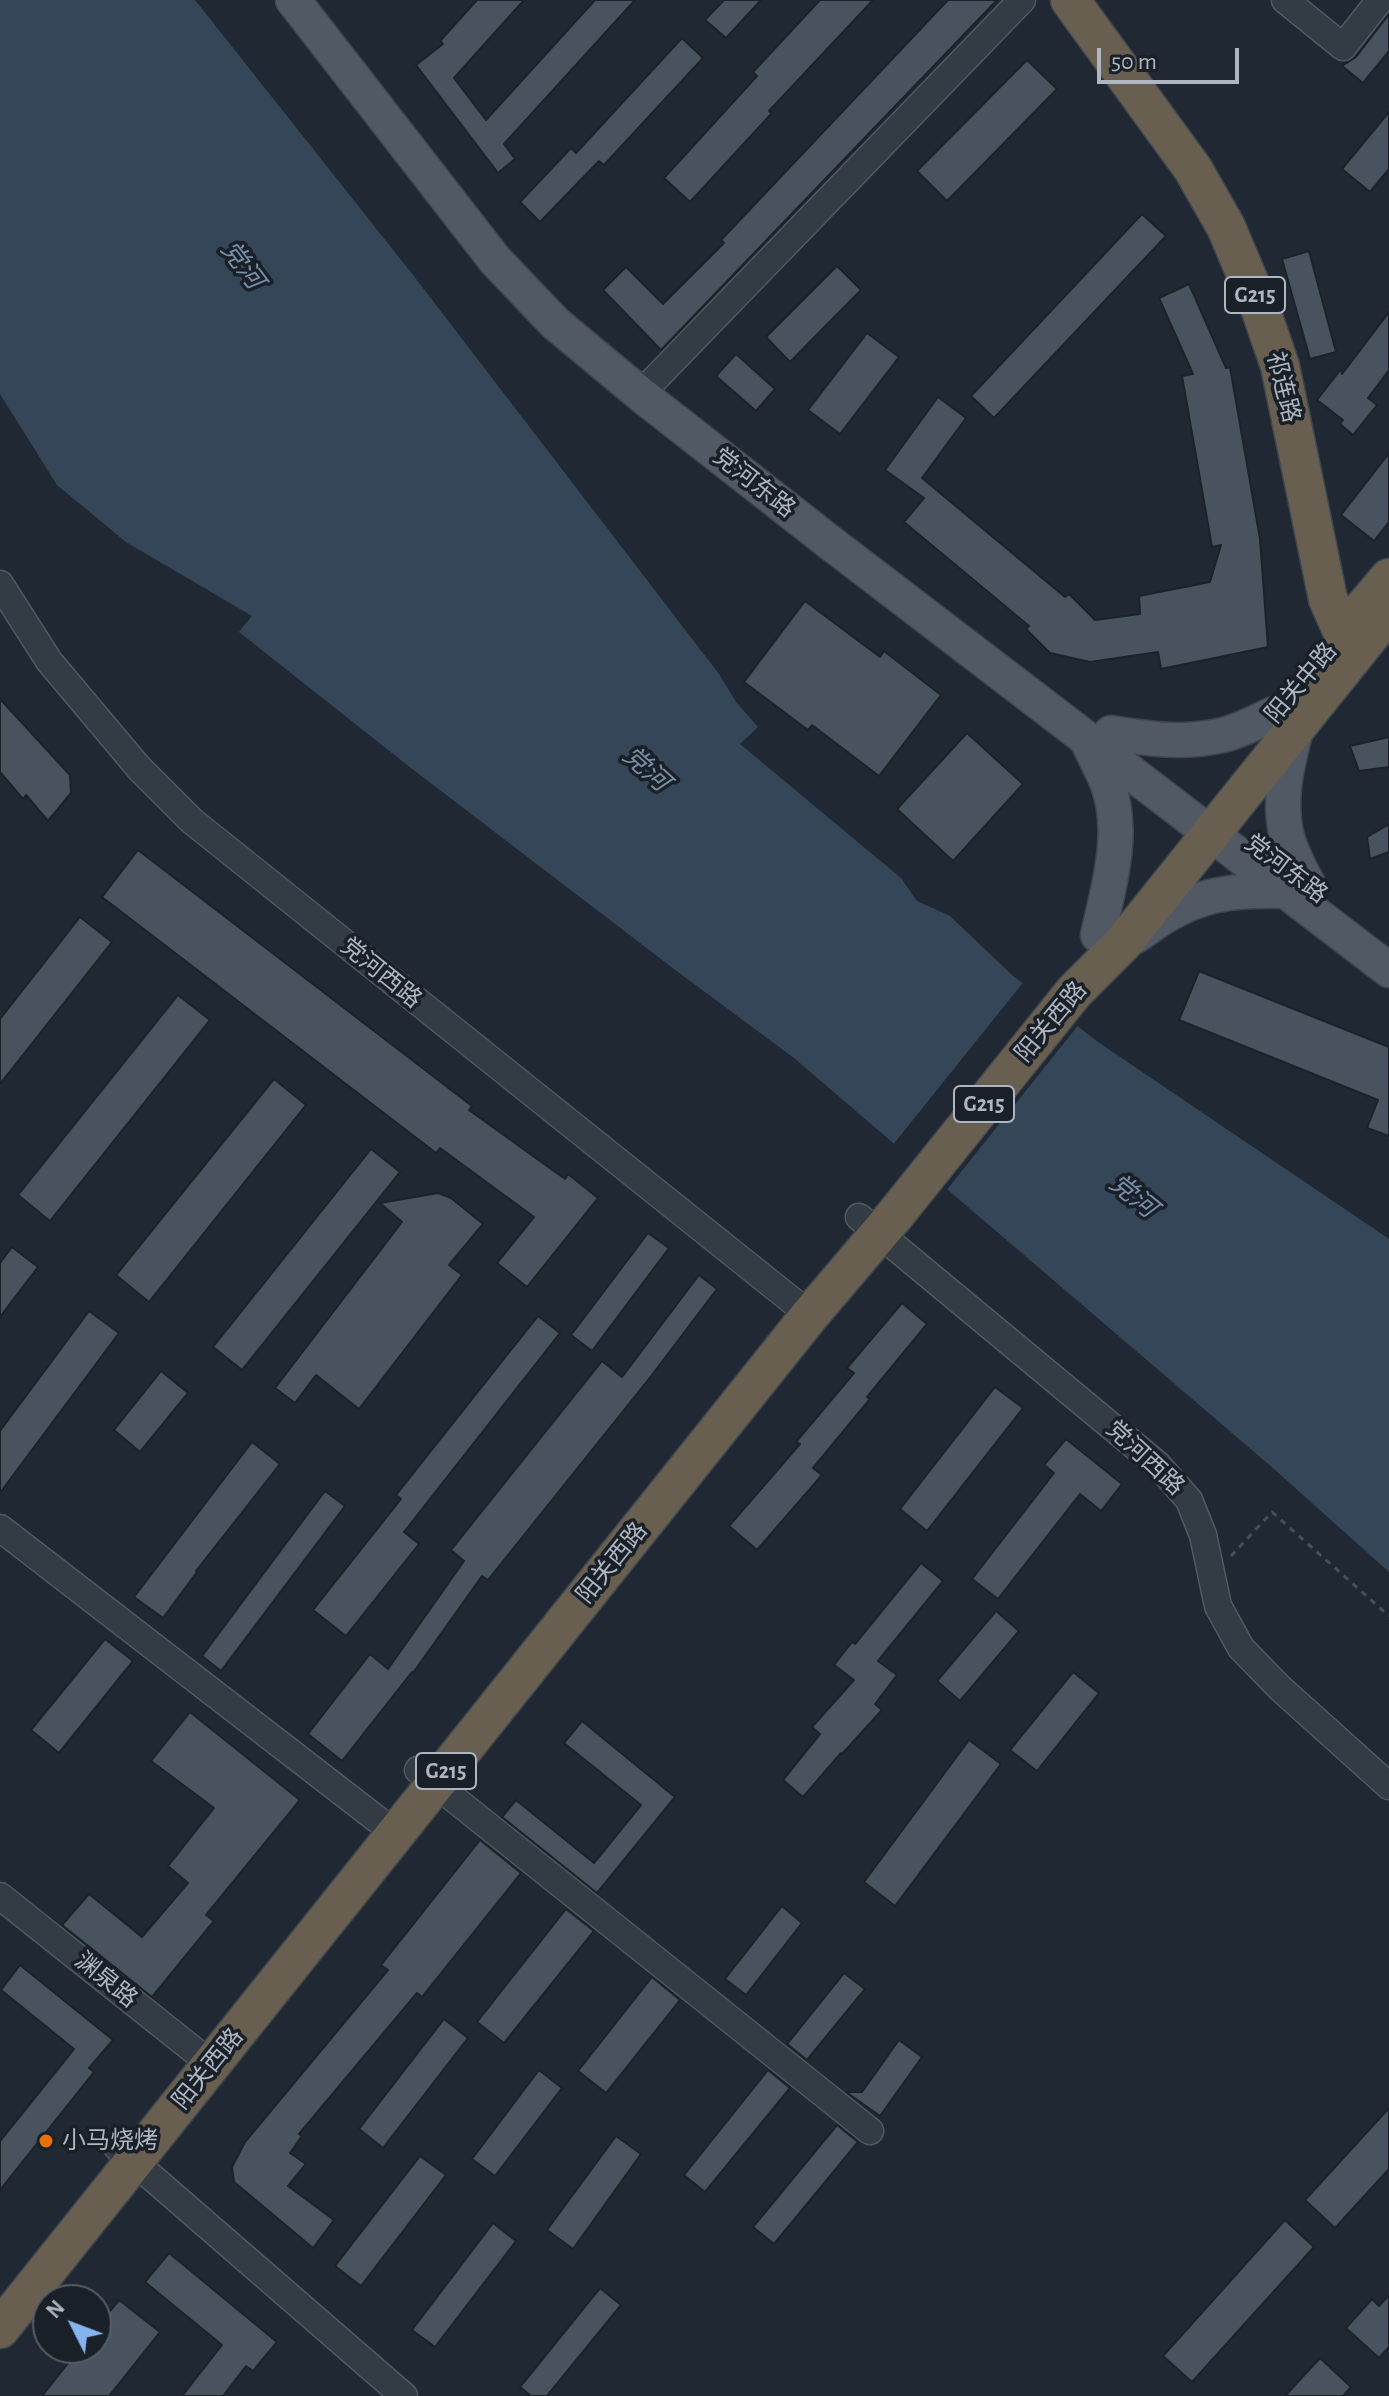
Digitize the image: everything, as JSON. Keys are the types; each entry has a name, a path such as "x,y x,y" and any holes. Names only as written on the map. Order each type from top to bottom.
{"highway":[{"name":"祁连路","path":"1072,1 1193,169 1226,227 1259,305 1280,366 1328,599 1375,625"},
{"name":"阳关中路","path":"1213,812 1286,720 1375,625 1389,578"},
{"name":"阳关西路","path":"0,2329 126,2154 426,1777 802,1308 1066,985 1110,939 1213,812"},
{"name":"阳关西路","path":"202,2058 378,1820 426,1777"},
{"name":"阳关西路","path":"0,2293 126,2154"}],"main road":[{"name":"党河东路","path":"293,0 495,260 555,323 648,390 1099,736 1213,812 1297,889 1389,947"},
{"name":"党河东路","path":"316,0 469,196 545,283 648,390"},
{"path":"1297,889 1218,894 1110,939 1116,824 1099,736 1160,741 1195,740 1286,720 1283,813 1297,889 1389,970"}],"street":[{"path":"648,390 1022,0"},
{"path":"1285,0 1343,47 1380,0"},
{"name":"党河西路","path":"0,584 49,661 139,768 192,821 802,1308"},
{"name":"党河西路","path":"878,1216 1158,1465 1189,1500 1203,1535 1218,1606 1241,1648 1280,1688 1389,1786"},
{"path":"0,1528 378,1820"},
{"path":"426,1777 870,2131"},
{"name":"渊泉路","path":"0,1896 202,2058"},
{"path":"126,2154 404,2396"}],"path":[{"path":"1212,1577 1272,1512 1389,1616"}],"water":[{"name":"党河","path":"0,0 195,0 413,275 758,727 740,744 901,878 917,901 950,916 1013,976 1098,1042 1389,1239 1389,1572 1274,1469 794,1058 411,768 239,632 252,616 126,542 57,485 0,394"}],"pier":[{"path":"1025,980 1080,1023 945,1192 892,1146"}],"building":[{"path":"477,0 524,0 454,78 486,120 595,0 635,0 504,144 515,159 498,173 416,65 443,44 440,41"},
{"path":"724,0 761,0 726,38 705,20"},
{"path":"820,0 873,0 769,111 772,113 690,202 664,178 757,76 753,72"},
{"path":"948,0 997,0 661,350 603,290 626,267 663,304 724,243 721,240"},
{"path":"1389,14 1389,51 1363,83 1342,66 1356,57"},
{"path":"682,38 703,58 604,165 599,161 540,222 520,202 571,148 576,153"},
{"path":"1027,60 1057,89 947,201 917,171"},
{"path":"1389,112 1389,169 1370,192 1342,169"},
{"path":"1142,214 1166,236 994,418 971,396"},
{"path":"1309,251 1336,352 1310,359 1282,259"},
{"path":"837,266 861,290 790,362 766,337"},
{"path":"1189,284 1226,368 1230,367 1260,539 1268,647 1161,669 1158,652 1090,662 1050,653 1026,629 1029,626 904,522 924,498 885,470 938,397 966,418 922,478 1065,597 1069,594 1095,620 1140,614 1139,596 1210,582 1221,545 1212,547 1182,376 1193,374 1159,298"},
{"path":"1389,312 1389,370 1368,398 1377,405 1353,435 1340,424 1343,420 1317,400 1341,369 1342,374"},
{"path":"867,333 899,357 840,434 808,410"},
{"path":"736,354 775,389 756,411 716,376"},
{"path":"1389,453 1389,522 1374,541 1341,515"},
{"path":"805,601 880,657 884,651 941,695 879,776 812,725 808,730 744,682"},
{"path":"0,699 70,775 71,793 48,821 26,795 23,799 0,772"},
{"path":"967,733 1023,784 953,861 897,809"},
{"path":"1389,737 1389,767 1359,771 1350,746"},
{"path":"1389,824 1389,852 1370,859 1367,837"},
{"path":"138,850 472,1106 469,1110 565,1179 568,1174 598,1198 527,1287 497,1263 534,1217 440,1148 436,1153 102,897"},
{"path":"80,917 112,942 0,1084 0,1019"},
{"path":"1199,971 1389,1047 1389,1136 1367,1128 1378,1100 1179,1020"},
{"path":"178,995 210,1020 50,1221 18,1195"},
{"path":"274,1079 306,1105 149,1302 116,1275"},
{"path":"371,1149 400,1172 242,1370 213,1347"},
{"path":"438,1193 451,1198 483,1224 449,1265 462,1275 359,1409 316,1375 295,1403 275,1388 402,1222 380,1203"},
{"path":"648,1233 669,1248 592,1351 571,1335"},
{"path":"12,1247 38,1267 0,1317 0,1263"},
{"path":"699,1275 717,1289 488,1580 482,1576 413,1673 342,1761 308,1734 370,1654 388,1669 464,1561 451,1550 602,1361 622,1377"},
{"path":"902,1303 927,1324 813,1468 822,1475 757,1550 729,1526 800,1444 796,1442 854,1373 847,1368"},
{"path":"89,1311 119,1333 0,1493 0,1431"},
{"path":"538,1316 560,1333 404,1532 419,1544 346,1636 313,1610 401,1499 396,1495"},
{"path":"161,1371 188,1393 140,1452 114,1430"},
{"path":"995,1387 1023,1408 927,1531 900,1509"},
{"path":"1066,1439 1122,1484 1101,1511 1080,1494 998,1599 972,1579 1054,1473 1044,1465"},
{"path":"252,1442 280,1464 163,1618 134,1597"},
{"path":"325,1491 345,1506 221,1671 202,1656"},
{"path":"921,1563 943,1581 878,1661 897,1675 875,1704 882,1710 803,1797 783,1780 820,1734 812,1727 854,1680 834,1665"},
{"path":"996,1611 1019,1631 960,1701 937,1681"},
{"path":"105,1639 133,1661 59,1753 31,1730"},
{"path":"1073,1672 1099,1693 1037,1771 1010,1750"},
{"path":"190,1712 300,1800 206,1915 214,1921 152,1997 62,1925 89,1894 142,1937 188,1883 168,1866 214,1808 151,1761"},
{"path":"582,1721 675,1797 597,1893 502,1817 516,1800 594,1863 641,1805 564,1743"},
{"path":"969,1740 1001,1764 895,1906 864,1882"},
{"path":"480,1840 521,1873 422,1997 417,1993 299,2134 302,2136 290,2153 306,2164 288,2186 334,2220 313,2248 234,2182 232,2167 245,2142 388,1970 381,1965"},
{"path":"782,1906 802,1923 746,1995 725,1979"},
{"path":"566,1909 594,1931 504,2043 477,2022"},
{"path":"20,1965 113,2040 89,2068 94,2072 0,2190 0,2141 74,2049 1,1990"},
{"path":"844,1973 865,1989 807,2060 787,2044"},
{"path":"652,1977 680,2000 606,2093 578,2071"},
{"path":"444,2019 468,2038 383,2148 359,2129"},
{"path":"899,2040 922,2057 880,2116 846,2092 862,2092"},
{"path":"539,2070 562,2088 495,2176 472,2159"},
{"path":"768,2070 790,2088 705,2192 684,2175"},
{"path":"1389,2108 1389,2169 1335,2228 1305,2200"},
{"path":"837,2125 858,2142 774,2244 753,2227"},
{"path":"616,2136 641,2154 573,2249 547,2230"},
{"path":"420,2156 446,2175 361,2286 335,2266"},
{"path":"1285,2220 1314,2247 1192,2382 1163,2356"},
{"path":"493,2223 516,2241 435,2347 412,2330"},
{"path":"169,2253 277,2342 253,2371 246,2366 223,2396 182,2396 222,2345 145,2282"},
{"path":"600,2288 621,2305 547,2396 531,2396 520,2387"},
{"path":"1389,2295 1389,2347 1379,2358 1346,2328 1372,2299 1379,2306"},
{"path":"119,2300 160,2332 109,2396 42,2396 67,2364 112,2364 112,2309"},
{"path":"1320,2358 1351,2387 1343,2396 1285,2396"}],"place":[{"name":"小马烧烤","path":"46,2141"}]}
